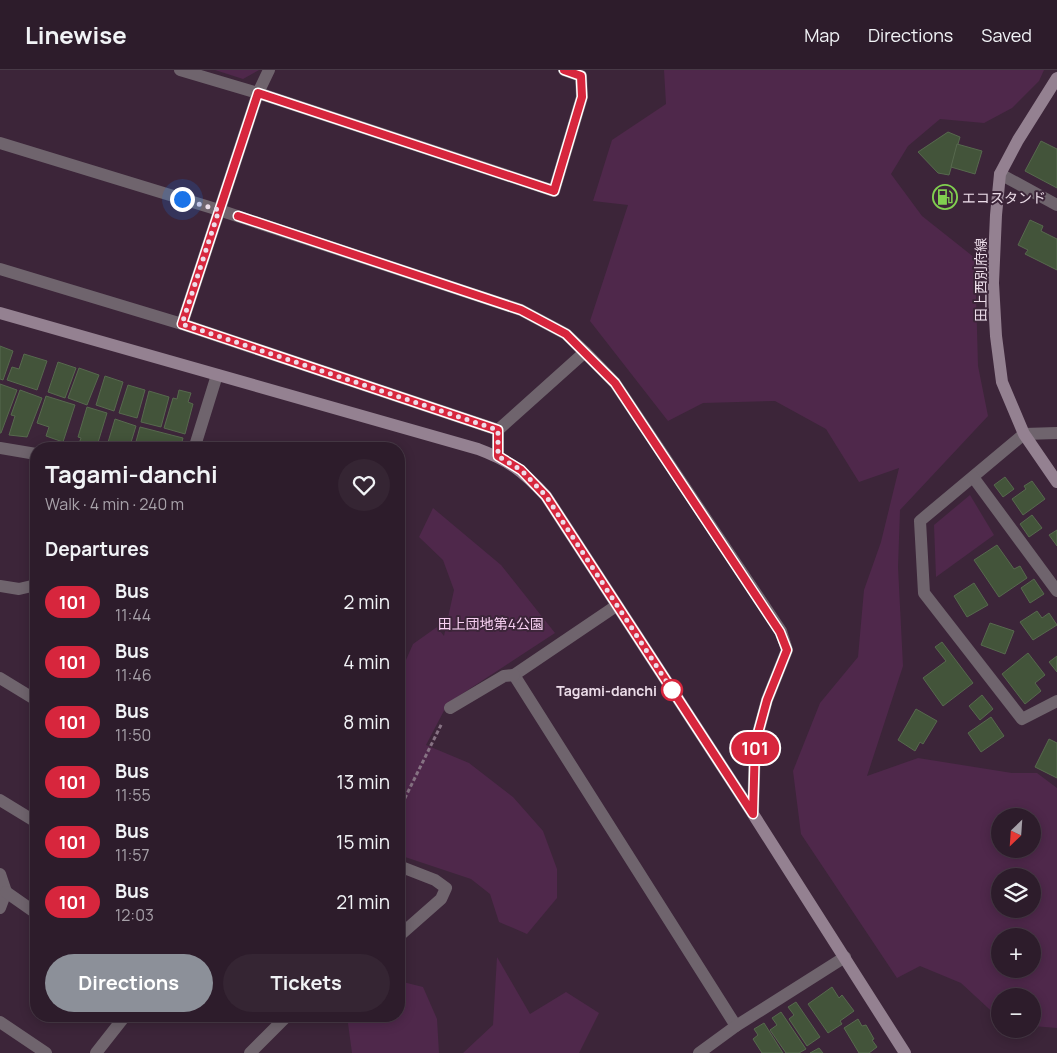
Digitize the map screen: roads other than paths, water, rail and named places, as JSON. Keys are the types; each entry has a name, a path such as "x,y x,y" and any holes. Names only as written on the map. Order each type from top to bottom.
{"street":[{"path":"180,70 258,93 554,191 582,97 582,73 564,70"},
{"path":"182,324 258,93 269,70"},
{"name":"田上西別府線","path":"1057,78 1018,140 1000,174 993,283 996,336 1002,382 1024,434 1057,482"},
{"path":"0,144 219,210 521,310 566,334 615,383 780,632 787,650 767,700 755,744 753,814"},
{"path":"1000,174 1057,205"},
{"path":"0,269 182,324 498,430"},
{"path":"0,313 459,443 498,456 521,470 546,496 753,814 905,1053"},
{"path":"498,456 498,430 585,352"},
{"path":"196,442 217,376"},
{"path":"1057,433 1024,434 920,521 924,593 1022,719 1057,701"},
{"path":"0,448 30,453"},
{"path":"973,477 1057,592"},
{"path":"0,586 19,589 30,586"},
{"path":"450,708 504,676 514,675 616,606"},
{"path":"514,675 736,1026"},
{"path":"0,678 30,696"},
{"path":"0,800 30,818"},
{"path":"405,868 435,880 446,888 440,899 405,931"},
{"path":"0,874 6,892 30,909"},
{"path":"0,908 6,892"},
{"path":"699,1053 736,1026 845,957"},
{"path":"0,1022 46,1053"},
{"path":"96,1053 120,1022"},
{"path":"250,1053 281,1022"}],"place":[{"name":"エコスタンド","path":"945,197"},
{"name":"Tagami-danchi","path":"672,690"}],"park label":[{"name":"田上団地第4公園","path":"491,623"}]}
